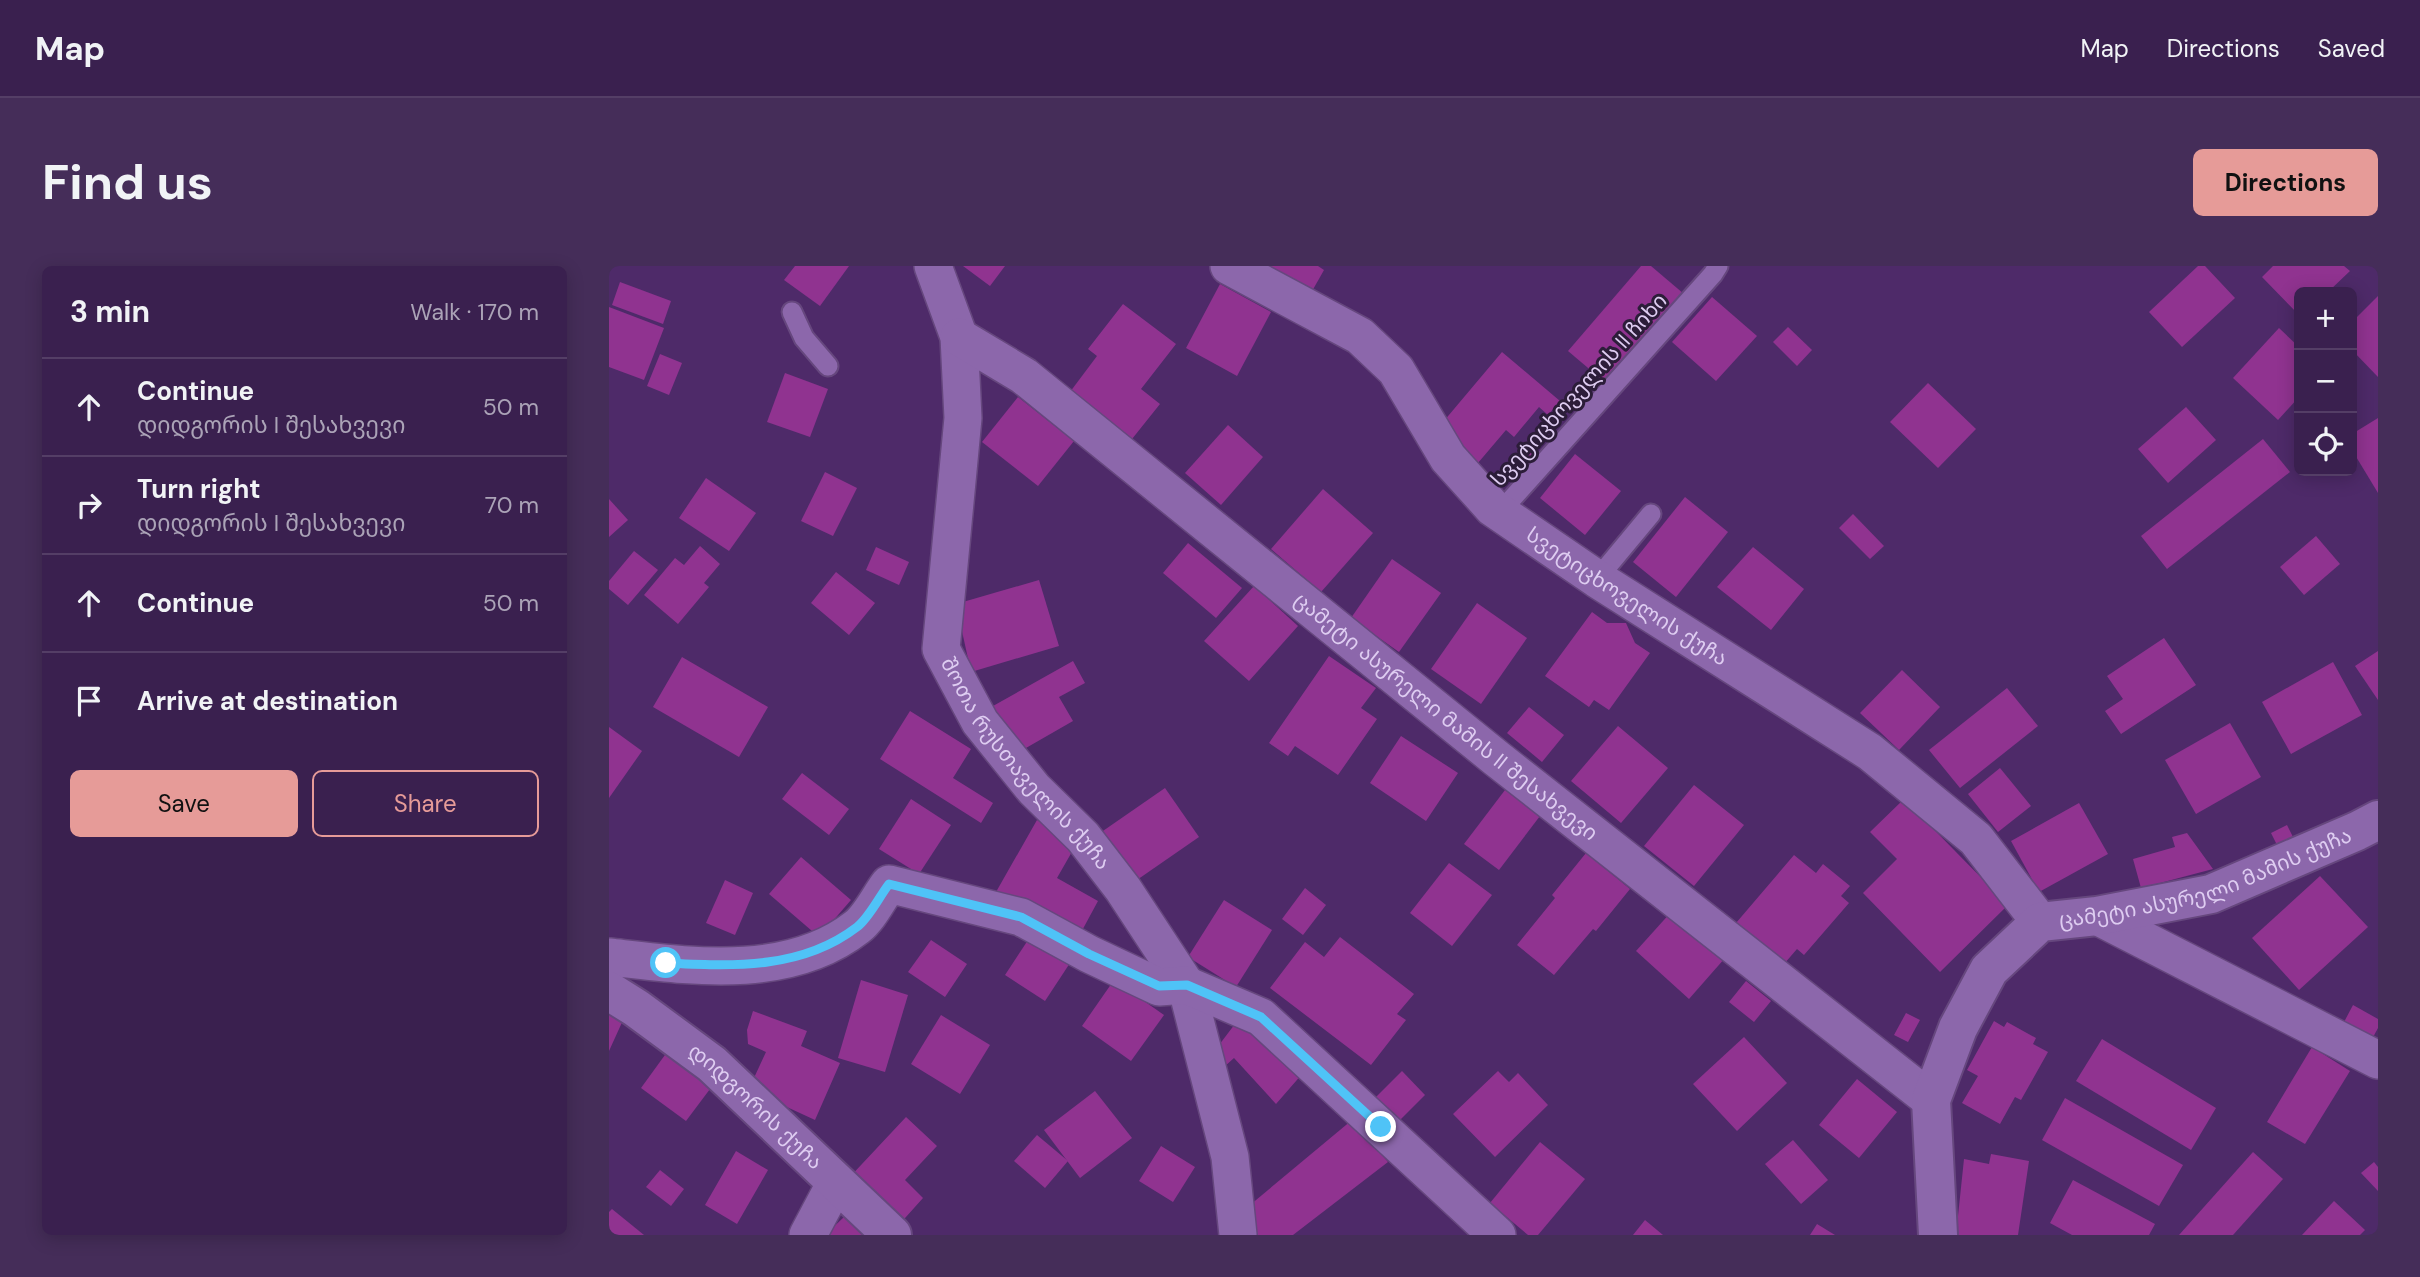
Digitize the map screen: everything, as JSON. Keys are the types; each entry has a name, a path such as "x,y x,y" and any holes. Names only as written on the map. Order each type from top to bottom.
{"street":[{"name":"შოთა რუსთაველის ქუჩა","path":"933,266 959,337 963,418 941,649 980,722 1034,789 1083,837 1123,889 1187,985 1230,1157 1238,1235"},
{"name":"სვეტიცხოველის ქუჩა","path":"1229,266 1360,337 1396,370 1448,458 1500,513 1597,579 1870,752 1976,839 2040,922"},
{"name":"ცამეტი ასურელი მამის II შესახვევი","path":"959,337 1024,376 1496,758 1931,1100"},
{"name":"ცამეტი ასურელი მამის ქუჩა","path":"1938,1235 1931,1100 1958,1028 1989,970 2040,922 2097,916 2211,894 2378,820"},
{"path":"609,957 740,966 810,954 859,926 889,884 1021,917 1089,954 1159,986 1187,985 1261,1017 1497,1235"},
{"path":"2097,916 2378,1060"},
{"name":"დიდგორის ქუჩა","path":"609,991 712,1064 835,1184 892,1235"},
{"path":"808,1235 835,1184"}],"lane":[{"name":"სვეტიცხოველის II ჩიხი","path":"1500,513 1718,266"},
{"path":"792,312 804,338 828,366"},
{"path":"1597,579 1651,514"}],"building":[{"path":"795,266 849,266 820,306 784,280"},
{"path":"963,266 1005,266 990,286"},
{"path":"1261,266 1318,266 1324,270 1311,293"},
{"path":"1641,266 1651,266 1684,294 1607,384 1568,351"},
{"path":"2198,266 2205,266 2235,298 2182,347 2149,312"},
{"path":"2273,266 2344,266 2350,271 2333,287 2294,287 2294,310 2262,277"},
{"path":"620,282 671,301 663,324 612,305"},
{"path":"1220,284 1271,312 1237,376 1186,348"},
{"path":"2378,296 2378,377 2357,355 2357,317"},
{"path":"1712,297 1757,336 1716,381 1672,342"},
{"path":"1123,304 1176,344 1141,389 1160,404 1132,439 1070,392 1097,356 1088,349"},
{"path":"609,307 664,328 644,380 609,367"},
{"path":"1788,327 1812,350 1797,366 1773,342"},
{"path":"2279,328 2294,342 2294,402 2278,420 2233,378"},
{"path":"1502,352 1560,401 1548,415 1539,407 1514,437 1506,430 1472,470 1438,428"},
{"path":"660,354 682,363 669,395 647,386"},
{"path":"785,373 828,389 810,437 767,422"},
{"path":"1928,383 1976,429 1938,468 1890,422"},
{"path":"1018,397 1074,441 1038,486 982,442"},
{"path":"2186,407 2216,440 2168,483 2138,449"},
{"path":"2378,418 2378,493 2357,458 2357,431"},
{"path":"1228,425 1263,457 1221,505 1185,473"},
{"path":"2263,439 2290,472 2167,569 2141,536"},
{"path":"1524,443 1540,455 1529,470 1513,458"},
{"path":"1575,454 1621,491 1585,535 1540,498"},
{"path":"825,472 857,488 833,536 801,521"},
{"path":"706,478 756,513 729,551 679,518"},
{"path":"1323,489 1373,533 1321,592 1271,549"},
{"path":"1685,497 1728,532 1676,597 1633,562"},
{"path":"609,499 628,520 609,537"},
{"path":"1853,514 1884,546 1870,559 1839,528"},
{"path":"2316,536 2340,564 2304,595 2280,567"},
{"path":"1188,543 1242,588 1216,618 1163,573"},
{"path":"700,546 720,564 704,583 709,587 678,624 644,595 675,558 684,565"},
{"path":"876,547 909,562 899,585 866,570"},
{"path":"1753,547 1804,589 1771,630 1717,587"},
{"path":"634,551 658,570 628,605 609,589 609,581"},
{"path":"1392,559 1441,593 1399,652 1351,618"},
{"path":"836,572 875,603 849,635 811,603"},
{"path":"1039,580 1059,646 971,672 956,604"},
{"path":"1254,586 1298,626 1249,681 1204,641"},
{"path":"1477,603 1527,638 1481,704 1431,669"},
{"path":"1592,612 1607,623 1626,623 1635,643 1650,653 1609,710 1594,700 1589,707 1545,676"},
{"path":"2164,638 2196,685 2121,734 2105,711 2123,699 2107,676"},
{"path":"2378,651 2378,700 2355,666"},
{"path":"1329,656 1376,688 1361,708 1377,719 1338,775 1295,746 1288,756 1269,743"},
{"path":"682,657 768,707 739,757 653,707"},
{"path":"1073,661 1085,683 1059,697 1073,721 1019,752 993,706"},
{"path":"2333,662 2362,715 2291,754 2262,702"},
{"path":"1902,670 1940,707 1899,750 1860,713"},
{"path":"2007,688 2038,726 1960,788 1929,750"},
{"path":"1529,707 1564,735 1542,762 1507,733"},
{"path":"910,711 971,749 953,778 993,803 981,823 880,759"},
{"path":"2230,723 2261,777 2196,814 2165,760"},
{"path":"1618,726 1668,768 1621,823 1571,781"},
{"path":"609,727 642,751 609,798"},
{"path":"1401,736 1458,773 1426,821 1370,783"},
{"path":"2000,768 2031,806 1998,832 1968,794"},
{"path":"802,773 849,809 829,835 782,799"},
{"path":"1694,785 1744,825 1694,886 1644,846"},
{"path":"1165,788 1199,837 1134,882 1100,833"},
{"path":"1505,790 1540,816 1499,870 1464,844"},
{"path":"911,799 951,825 919,874 879,849"},
{"path":"1904,799 2008,905 1940,972 1863,893 1897,859 1870,832"},
{"path":"2079,803 2108,854 2039,892 2011,841"},
{"path":"1037,820 1077,843 1057,878 1098,901 1078,938 996,892"},
{"path":"2287,825 2294,839 2278,847 2271,833"},
{"path":"2187,833 2213,869 2141,888 2133,859 2175,847 2172,837"},
{"path":"1586,853 1630,889 1596,931 1593,929 1554,975 1517,945 1555,898 1552,895"},
{"path":"1794,855 1816,873 1823,864 1850,886 1841,896 1849,903 1804,955 1797,949 1784,964 1736,923"},
{"path":"801,857 851,900 819,937 769,894"},
{"path":"1449,863 1492,895 1452,946 1410,913"},
{"path":"2320,876 2368,927 2299,990 2252,938"},
{"path":"725,880 753,893 735,935 706,923"},
{"path":"1305,888 1326,905 1303,935 1282,919"},
{"path":"1224,900 1272,930 1236,987 1188,957"},
{"path":"1672,911 1725,958 1689,999 1636,951"},
{"path":"1030,937 1070,963 1045,1001 1005,975"},
{"path":"1340,937 1414,994 1397,1014 1406,1020 1371,1065 1270,988 1305,942 1324,957"},
{"path":"931,940 967,964 945,997 908,972"},
{"path":"861,980 908,995 885,1072 838,1058"},
{"path":"1114,980 1164,1015 1131,1061 1082,1026"},
{"path":"1746,981 1771,1001 1754,1022 1729,1002"},
{"path":"2353,1005 2378,1019 2378,1028 2372,1039 2343,1024"},
{"path":"609,1011 624,1018 609,1051"},
{"path":"753,1011 807,1031 801,1046 840,1063 815,1120 776,1102 753,1080 766,1052 748,1044 747,1030"},
{"path":"1906,1013 1920,1020 1908,1042 1894,1035"},
{"path":"941,1015 990,1045 960,1094 911,1064"},
{"path":"1238,1020 1303,1073 1276,1104 1234,1058 1224,1067 1219,1045"},
{"path":"1994,1021 2004,1027 2007,1022 2036,1038 2033,1044 2048,1052 2021,1100 2015,1097 2000,1124 1962,1103 1978,1076 1967,1070"},
{"path":"1744,1037 1787,1083 1737,1131 1693,1084"},
{"path":"2102,1039 2216,1108 2191,1150 2076,1081"},
{"path":"2312,1047 2350,1071 2305,1144 2267,1122"},
{"path":"670,1048 716,1081 686,1121 641,1088"},
{"path":"1402,1071 1425,1095 1396,1124 1373,1100"},
{"path":"1498,1071 1509,1082 1518,1073 1548,1105 1495,1157 1453,1114"},
{"path":"1857,1079 1897,1112 1859,1158 1819,1125"},
{"path":"1095,1091 1132,1138 1080,1178 1044,1130"},
{"path":"2065,1098 2183,1165 2159,1206 2042,1140"},
{"path":"906,1117 937,1146 905,1180 923,1198 897,1227 847,1180"},
{"path":"1352,1120 1388,1162 1293,1235 1253,1235 1244,1210"},
{"path":"1037,1135 1068,1161 1045,1188 1014,1161"},
{"path":"1793,1140 1828,1180 1801,1204 1765,1164"},
{"path":"1540,1142 1585,1179 1538,1235 1528,1235 1490,1203"},
{"path":"1161,1146 1195,1167 1173,1202 1139,1181"},
{"path":"736,1151 768,1170 737,1224 705,1205"},
{"path":"2253,1152 2283,1179 2233,1235 2179,1235"},
{"path":"1991,1154 2029,1161 2018,1235 1956,1235 1964,1159 1989,1164"},
{"path":"2374,1162 2378,1167 2378,1191 2361,1173"},
{"path":"660,1170 684,1189 671,1206 646,1187"},
{"path":"2073,1180 2155,1224 2149,1235 2072,1235 2050,1223"},
{"path":"2334,1201 2365,1230 2360,1235 2302,1235"},
{"path":"612,1209 644,1235 609,1235 609,1212"},
{"path":"844,1217 862,1235 825,1235"},
{"path":"1645,1220 1663,1235 1633,1235"},
{"path":"1817,1224 1835,1235 1810,1235"}],"route":[{"path":"666,963 740,966 810,954 859,926 889,884 1021,917 1089,954 1159,986 1187,985 1261,1017 1381,1127"}]}
